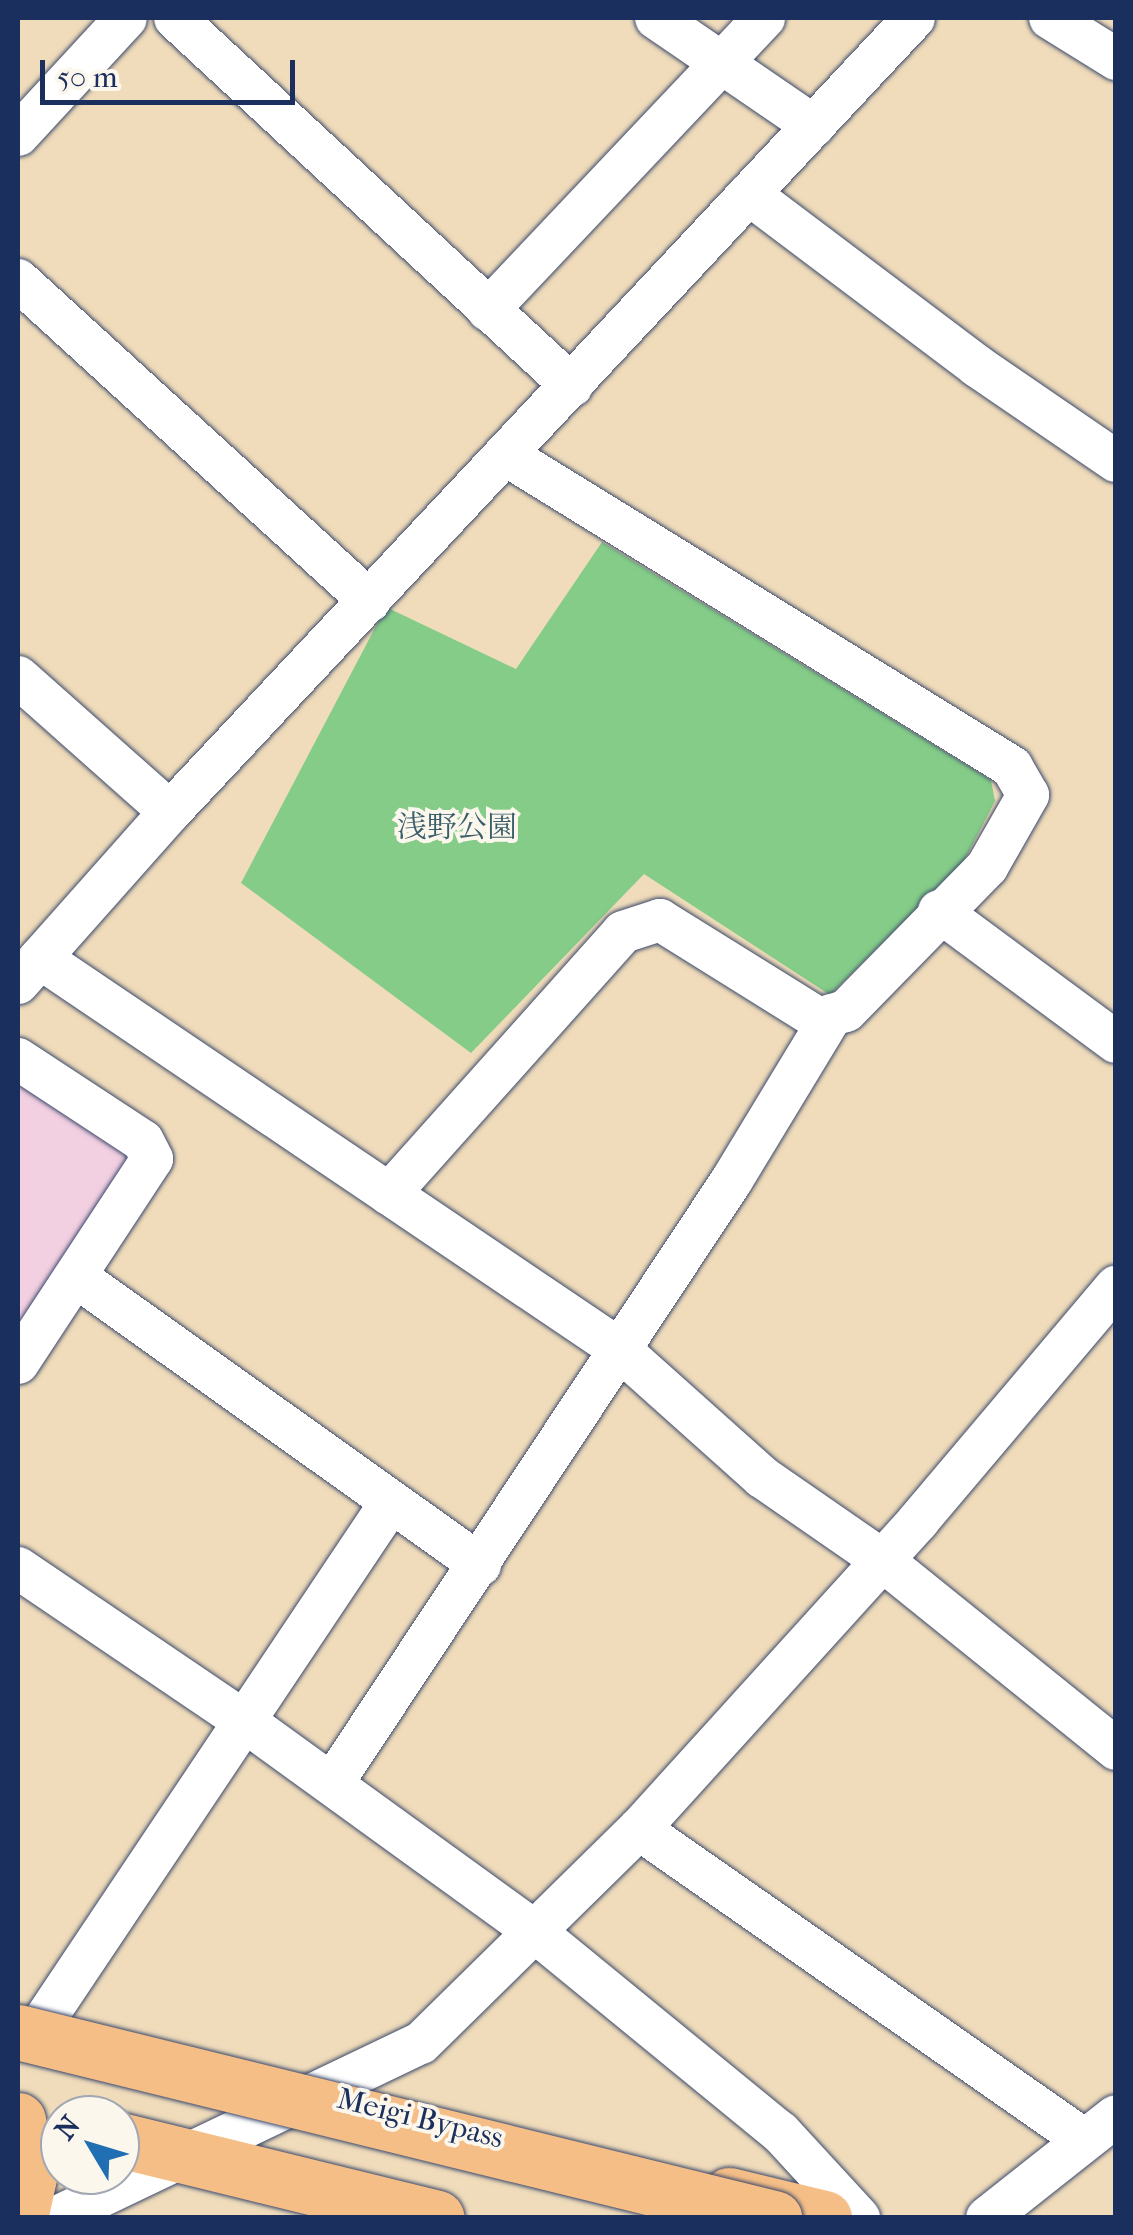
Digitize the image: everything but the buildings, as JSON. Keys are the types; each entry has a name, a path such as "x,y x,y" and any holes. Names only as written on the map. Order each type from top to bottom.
{"highway":[{"name":"Meigi Bypass","path":"25,2027 319,2094 824,2218"},
{"path":"25,2027 774,2218"},
{"path":"18,2117 30,2177 20,2218"},
{"path":"140,2145 437,2218"}],"street":[{"path":"18,135 126,18"},
{"path":"175,18 572,386"},
{"path":"656,18 814,126"},
{"path":"488,310 764,18"},
{"path":"914,18 170,812 29,971 389,1194 619,1349 762,1477 882,1560 1116,1749"},
{"path":"1050,18 1116,59"},
{"path":"750,194 977,366 1116,461"},
{"path":"18,280 370,601"},
{"path":"389,1194 622,932 643,921 682,930 819,1019 846,1011 938,911 986,867 1028,796 1012,767 506,455"},
{"path":"18,677 170,812"},
{"path":"938,911 1116,1042"},
{"path":"332,1784 480,1565 832,1015"},
{"path":"18,1059 143,1141 152,1159 78,1278 18,1363"},
{"path":"78,1278 480,1565"},
{"path":"74,2213 183,2156 422,2043 639,1829 882,1560 1116,1287"},
{"path":"25,2027 247,1722 390,1502"},
{"path":"18,1568 247,1722 534,1931 780,2132 859,2218"},
{"path":"639,1829 1099,2127 988,2218"}],"shaded area":[{"path":"18,1071 142,1159 18,1335"}],"green space":[{"name":"浅野公園","path":"602,542 991,780 995,801 964,861 830,995 644,874 471,1053 241,883 386,607 516,669"}]}
